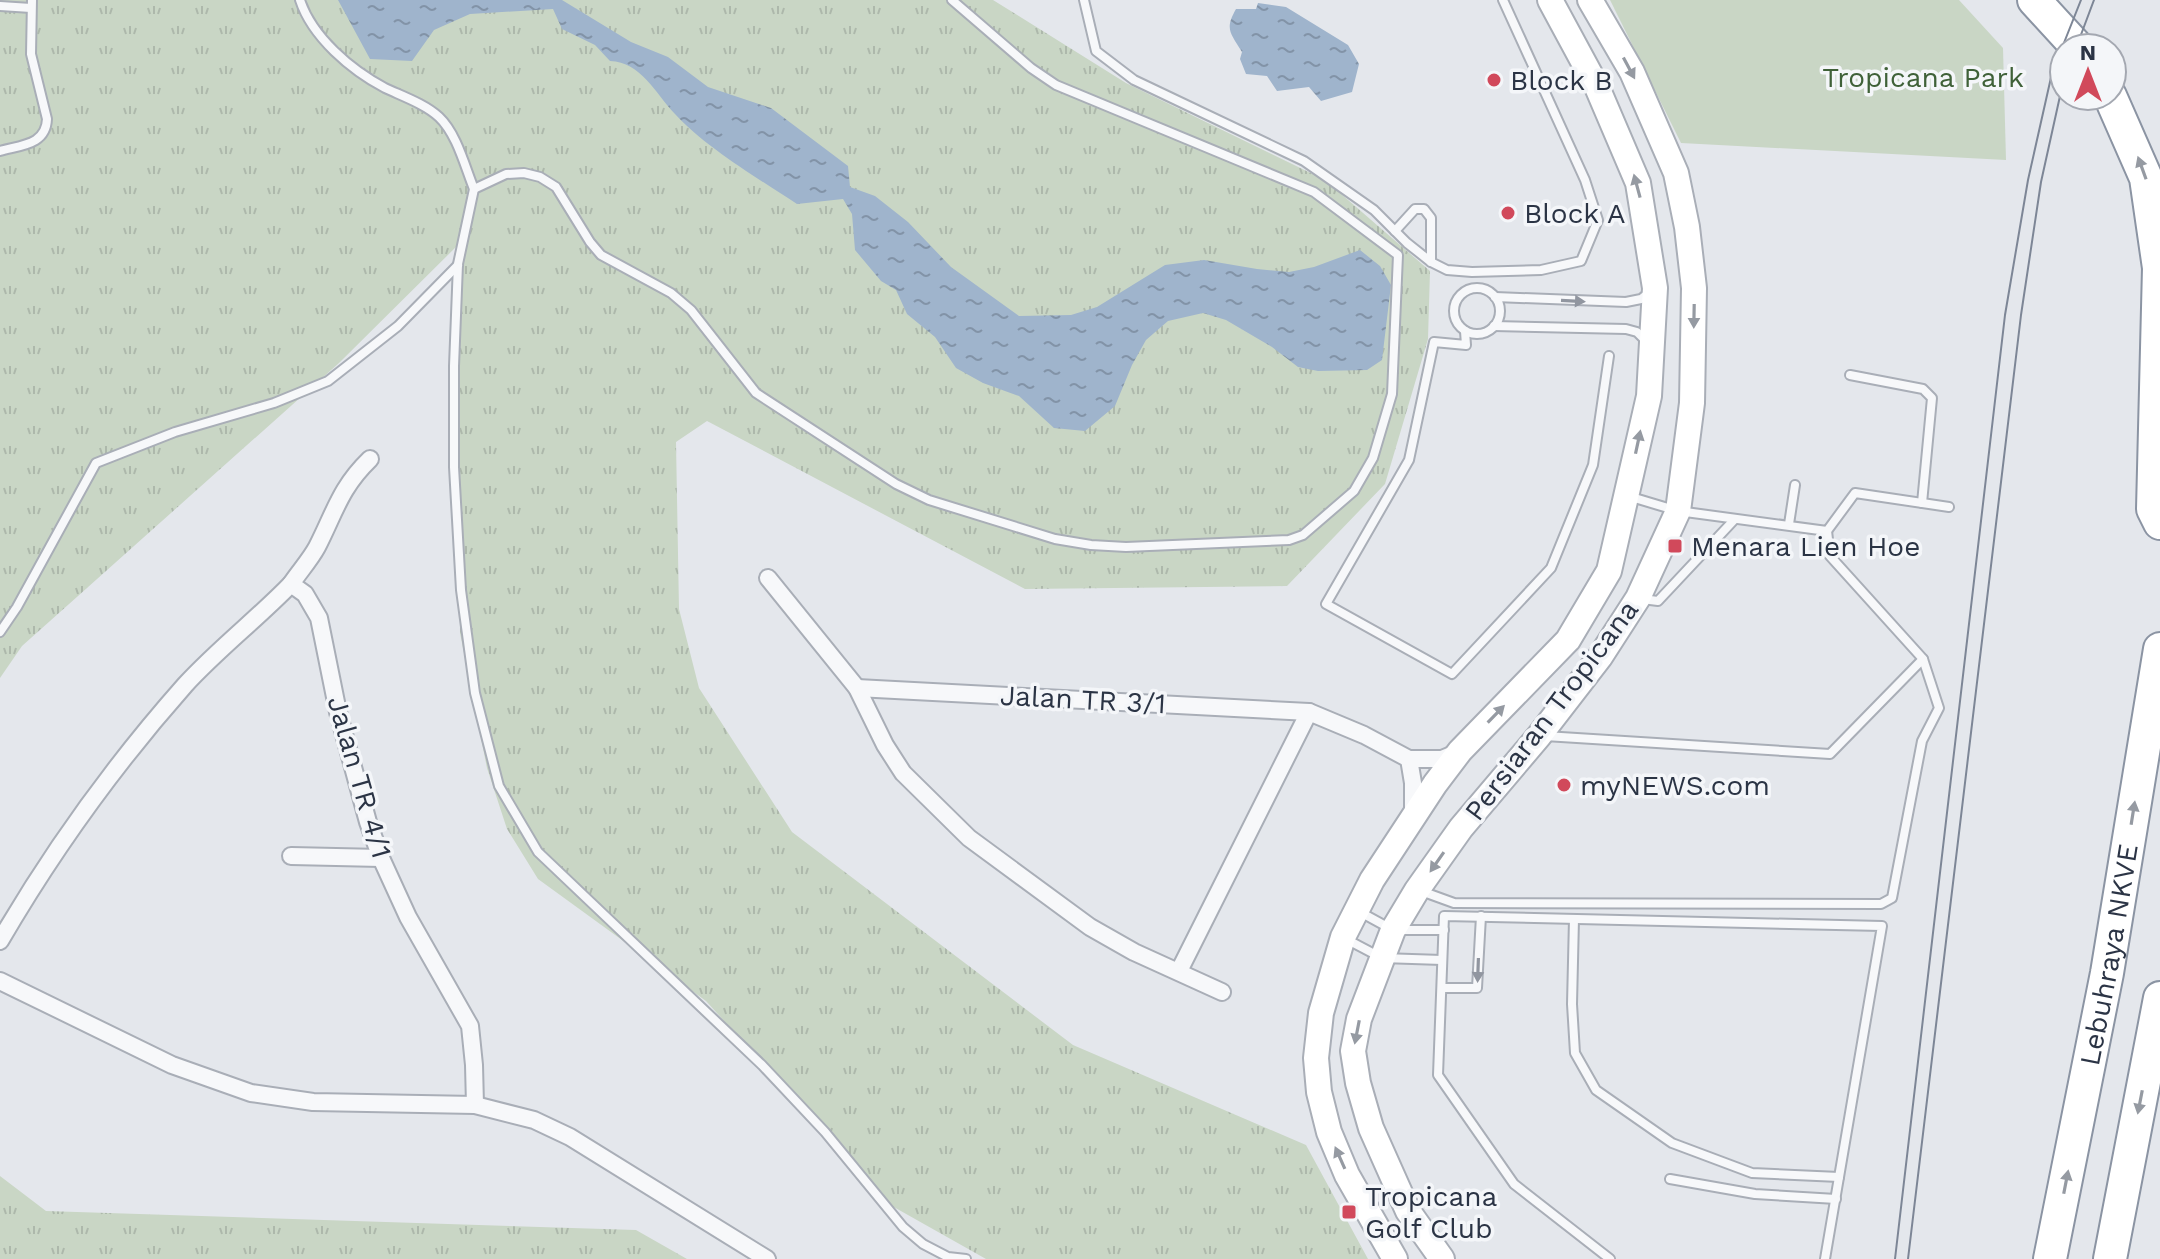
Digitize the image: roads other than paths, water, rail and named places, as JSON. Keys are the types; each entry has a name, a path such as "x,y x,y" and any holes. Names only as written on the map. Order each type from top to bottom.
{"highway":[{"path":"2034,0 2063,32"},
{"path":"2117,112 2146,178 2155,229 2159,325 2153,509 2160,523"},
{"name":"Lebuhraya NKVE","path":"2050,1259 2107,973 2160,649"},
{"name":"Lebuhraya NKVE","path":"2110,1259 2160,998"}],"main road":[{"name":"Persiaran Tropicana","path":"1392,1257 1347,1175 1329,1132 1319,1092 1316,1058 1321,1013 1343,937 1372,880 1435,784 1460,751 1568,640 1609,571 1649,396 1655,288 1638,183 1597,87 1550,0"},
{"name":"Persiaran Tropicana","path":"1442,1259 1408,1211 1371,1128 1358,1083 1353,1051 1359,1019 1393,930 1417,890 1461,828 1539,736 1600,657 1638,598 1678,511 1692,403 1694,288 1687,227 1676,173 1632,72 1590,0"}],"street":[{"path":"0,941 37,878 121,764 187,684 291,584 316,548 338,498 355,473 370,459"},
{"path":"768,578 857,688 885,745 903,773 969,838 1090,927 1134,952 1222,992"},
{"name":"Jalan TR 4/1","path":"291,584 305,594 319,618 338,712 381,858 408,917 470,1026 475,1105"},
{"name":"Jalan TR 3/1","path":"857,688 1309,712 1364,735 1409,759"},
{"path":"1179,971 1309,712"},
{"path":"1413,819 1409,759 1442,759 1460,751"},
{"path":"291,856 381,858"},
{"path":"0,981 172,1065 251,1093 313,1102 475,1105 534,1120 570,1137 767,1259"}],"lane":[{"path":"300,0 317,32 353,67 441,118 474,189 458,264 454,467 461,590 475,693 499,786 538,852 773,1076 825,1132 903,1227 923,1244 948,1257 966,1259"},
{"path":"474,189 506,174 524,173 556,187 601,255 671,293 691,310 756,393 896,484 929,500 1055,539 1091,545 1270,543 1303,535 1354,491 1373,458 1392,394 1398,255 1314,192 1056,85 1014,54 952,0"},
{"path":"1084,0 1096,51 1134,80 1304,161 1374,210 1431,262 1447,270 1472,272 1541,270 1581,261 1598,220 1585,180 1503,0"},
{"path":"0,6 31,4 31,54 47,119 44,136 0,151"},
{"path":"1395,231 1415,209 1424,209 1431,218 1431,262"},
{"path":"0,632 17,607 96,463 175,432 274,403 328,381 398,326 458,264"},
{"path":"1472,272 1473,288"},
{"path":"1494,326 1500,311 1495,297 1473,288 1459,296 1453,311 1459,326 1465,331 1481,334 1494,326 1626,329 1637,332 1652,346"},
{"path":"1495,297 1626,302 1641,299 1655,288"},
{"path":"1465,331 1466,345 1434,342 1409,460 1326,604 1452,674 1551,568 1593,465 1609,356"},
{"path":"1850,375 1923,389 1932,398 1922,503"},
{"path":"1789,524 1795,485"},
{"path":"1417,890 1454,903 1881,904 1892,898 1922,741 1939,708 1923,659 1830,556 1827,531 1855,493 1949,507"},
{"path":"1627,495 1678,511 1827,531"},
{"path":"1638,598 1658,601 1734,520"},
{"path":"1539,736 1830,754 1923,659"},
{"path":"1356,910 1393,930 1444,930"},
{"path":"1610,1259 1514,1184 1438,1075 1444,916 1882,926 1825,1259"},
{"path":"1442,988 1477,988 1481,916"},
{"path":"1574,919 1572,1004 1575,1053 1596,1090 1672,1143 1752,1173 1839,1177"},
{"path":"1343,937 1382,958 1442,960"},
{"path":"1670,1179 1755,1194 1836,1199"}],"water":[{"path":"338,0 562,0 631,42 668,57 708,87 771,108 848,166 850,187 875,196 908,222 951,267 1019,316 1071,315 1097,307 1165,265 1204,260 1289,272 1314,267 1360,250 1380,266 1391,285 1382,360 1367,370 1318,371 1298,367 1272,347 1226,320 1203,313 1168,321 1146,340 1115,406 1085,431 1054,428 1019,396 983,383 956,368 935,337 907,314 896,290 881,281 855,250 852,214 843,199 797,204 687,126 639,73 610,61 595,45 562,29 553,9 470,14 434,30 412,61 370,59"},
{"path":"1258,3 1286,7 1348,45 1359,64 1352,92 1321,101 1309,87 1277,91 1267,76 1246,74 1240,59 1242,52 1230,31 1230,22 1236,9 1256,9"}],"tram line":[{"path":"1895,1259 2005,315 2028,180 2052,73 2081,0"},
{"path":"2082,32 2094,0"},
{"path":"1908,1259 2021,315 2041,182 2056,112"}],"place":[{"name":"Block B","path":"1494,80"},
{"name":"Block A","path":"1508,213"},
{"name":"Menara Lien Hoe","path":"1675,546"},
{"name":"myNEWS.com","path":"1564,785"},
{"name":"Tropicana Golf Club","path":"1349,1212"}],"park label":[{"name":"Tropicana Park","path":"1923,77"}]}
